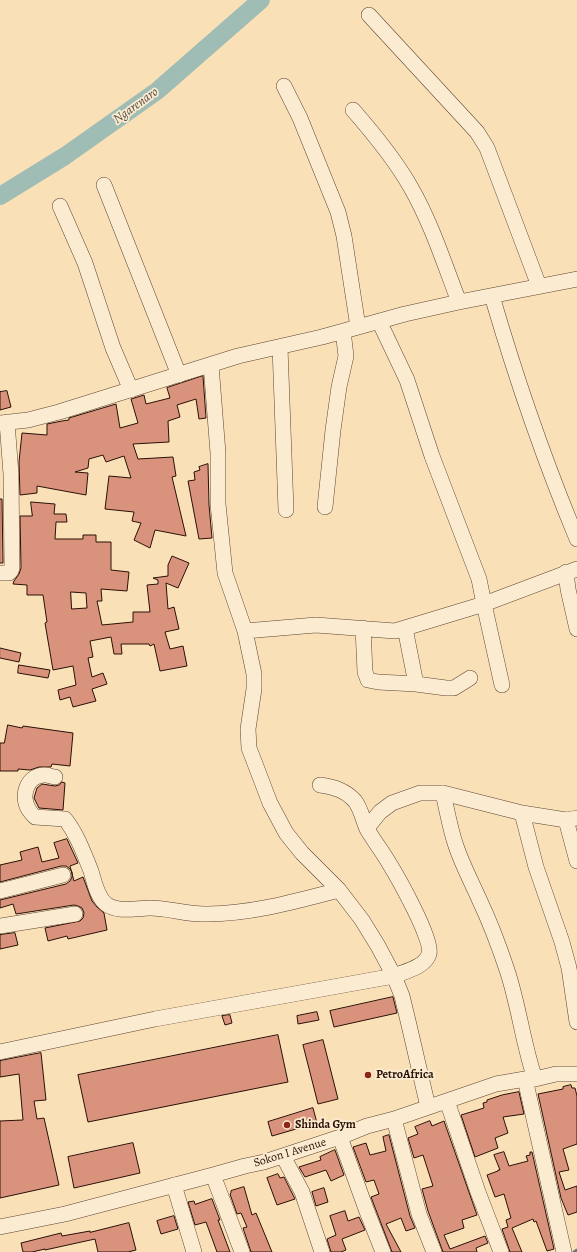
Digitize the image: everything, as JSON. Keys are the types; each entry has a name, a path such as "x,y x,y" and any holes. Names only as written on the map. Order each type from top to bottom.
{"street":[{"path":"369,15 477,132 487,148 539,286"},
{"path":"284,86 300,118 338,212 344,236 358,327"},
{"path":"353,110 385,148 410,186 425,215 459,302"},
{"path":"104,185 179,375"},
{"path":"60,206 85,263 113,348 131,390"},
{"path":"0,573 9,573 12,568 11,474 3,423 28,420 59,412 253,352 280,347 459,302 577,279"},
{"path":"492,296 506,343 535,427 577,539"},
{"path":"379,321 407,380 432,456 479,578 502,685"},
{"path":"325,507 333,430 339,387 346,356 343,331"},
{"path":"280,347 286,510"},
{"path":"211,365 218,453 218,504 225,573 245,631 254,674 254,689 248,729 249,748 270,802 286,833 302,853 339,890 370,933 394,976 402,996 428,1107"},
{"path":"245,631 316,625 390,630 405,628 484,604 572,571"},
{"path":"572,571 568,589 577,629"},
{"path":"363,628 365,672 368,680 454,688 470,678"},
{"path":"405,628 416,684"},
{"path":"55,777 46,775 38,776 32,779 28,784 26,801 29,810 36,817 65,819 78,842 97,890 105,903 116,909 151,908 193,914 226,913 255,910 280,905 339,890"},
{"path":"0,1052 155,1019 394,976 419,966 429,955 429,945 412,906 393,871 367,828 355,802 344,791 320,785"},
{"path":"367,828 380,812 392,803 420,793 443,792 522,813 571,819 577,860"},
{"path":"443,792 456,846 464,868 480,899 496,938 516,998 528,1060 530,1079 564,1252"},
{"path":"522,813 536,867 562,942 569,968 577,1022"},
{"path":"0,891 63,875"},
{"path":"0,926 75,914"},
{"name":"Sokon I Avenue","path":"0,1227 65,1214 264,1162 340,1137 367,1126 394,1119 496,1084 556,1074 577,1074"},
{"path":"447,1101 500,1252"},
{"path":"394,1119 419,1214 434,1252"},
{"path":"340,1137 383,1252"},
{"path":"283,1156 302,1192 322,1252"},
{"path":"213,1175 242,1252"},
{"path":"174,1185 194,1252"}],"building":[{"path":"203,376 206,418 199,419 196,399 177,405 180,417 168,421 169,442 133,444 138,459 173,457 176,476 172,477 186,536 155,530 150,548 134,540 141,523 132,521 134,512 105,509 109,476 131,478 124,456 106,462 103,455 89,459 88,468 75,472 88,473 86,495 37,486 37,493 20,495 19,462 22,433 47,435 47,424 69,420 69,418 116,404 120,428 138,423 131,399 144,395 146,404 170,398 167,388"},
{"path":"7,391 11,407 0,410 0,392"},
{"path":"208,464 209,505 212,538 199,539 188,481 195,480 194,472 200,470 199,467"},
{"path":"0,499 2,499 3,563 0,563"},
{"path":"31,502 55,504 54,514 66,514 67,522 56,522 55,539 83,539 83,535 96,535 96,542 111,542 111,570 129,572 127,591 101,589 102,601 97,601 102,625 133,622 133,612 150,612 147,585 158,584 158,580 153,578 168,576 168,565 172,556 189,563 178,588 166,583 168,609 174,607 179,629 165,632 170,649 183,646 187,666 160,671 154,644 150,646 149,644 121,644 122,654 114,654 111,637 90,641 93,657 88,658 92,677 103,673 107,684 92,689 96,701 73,707 70,697 60,700 58,690 76,685 73,666 53,670 45,623 47,622 43,595 27,595 27,585 13,584 21,568 20,516 32,516","holes":["71,592 86,593 87,608 72,609"]},
{"path":"0,648 21,653 19,662 0,658"},
{"path":"19,665 50,670 48,678 18,673"},
{"path":"8,725 22,728 23,726 73,733 70,766 52,764 51,767 39,767 30,770 18,769 18,771 0,771 0,743 4,743"},
{"path":"62,782 65,783 63,810 39,808 34,798 37,788 42,784 55,786"},
{"path":"67,839 78,863 70,866 71,871 66,866 61,866 0,882 0,865 22,860 20,852 38,847 42,862 59,858 54,843"},
{"path":"72,874 74,881 83,877 92,901 104,913 107,930 68,939 67,936 48,941 45,928 80,921 83,918 84,913 82,908 74,905 16,914 13,904 0,908 0,900 66,884 70,881"},
{"path":"15,933 18,945 0,949 0,935"},
{"path":"393,997 397,1013 334,1027 330,1011"},
{"path":"317,1012 319,1020 298,1024 297,1016"},
{"path":"230,1015 232,1023 225,1025 222,1016"},
{"path":"278,1035 288,1082 88,1122 78,1075"},
{"path":"323,1040 338,1099 318,1104 303,1045"},
{"path":"41,1053 46,1100 34,1101 37,1119 44,1118 59,1185 0,1198 0,1121 23,1120 19,1074 0,1077 0,1061"},
{"path":"571,1085 572,1088 575,1088 577,1096 577,1144 563,1149 569,1170 559,1172 565,1190 577,1186 577,1212 568,1215 561,1198 538,1094 563,1089 563,1087"},
{"path":"519,1092 524,1114 503,1117 508,1133 495,1138 498,1148 475,1157 461,1115 484,1108 483,1103 487,1102 487,1100 502,1095"},
{"path":"313,1108 317,1123 272,1136 268,1122"},
{"path":"430,1121 432,1126 444,1121 477,1215 462,1220 464,1228 444,1235 450,1249 485,1236 488,1243 476,1248 477,1252 443,1252 428,1211 422,1189 433,1186 423,1155 414,1158 408,1138 418,1134 415,1127"},
{"path":"389,1135 410,1216 415,1228 406,1231 401,1218 386,1224 401,1252 392,1252 371,1197 379,1194 374,1180 366,1182 353,1147 366,1143 370,1155 386,1151 383,1137"},
{"path":"133,1143 140,1173 74,1188 68,1157"},
{"path":"335,1150 344,1175 331,1181 326,1170 305,1177 299,1167 321,1160 320,1157"},
{"path":"504,1152 509,1166 528,1161 526,1156 530,1155 530,1152 532,1152 554,1249 547,1251 536,1221 534,1222 533,1219 512,1228 522,1252 510,1252 502,1229 508,1227 506,1220 511,1218 504,1194 495,1197 487,1175 500,1170 494,1155"},
{"path":"278,1174 280,1178 284,1177 295,1199 277,1205 267,1178"},
{"path":"244,1187 252,1215 256,1213 272,1252 251,1252 243,1228 247,1227 241,1213 237,1214 230,1194 231,1191"},
{"path":"324,1188 328,1202 316,1206 312,1192"},
{"path":"212,1199 230,1252 217,1252 206,1222 195,1225 188,1202 194,1201 195,1204"},
{"path":"345,1211 348,1221 359,1217 365,1230 342,1239 346,1250 341,1252 331,1252 327,1239 336,1235 330,1216"},
{"path":"174,1216 178,1229 161,1234 157,1221"},
{"path":"129,1223 136,1250 128,1252 98,1252 95,1239 45,1250 23,1252 21,1243 61,1233 62,1236 90,1232"}],"waterway":[{"name":"Ngarenaro","path":"0,196 65,156 157,91 261,0"}],"place":[{"name":"PetroAfrica","path":"368,1075"},
{"name":"Shinda Gym","path":"287,1125"}]}
